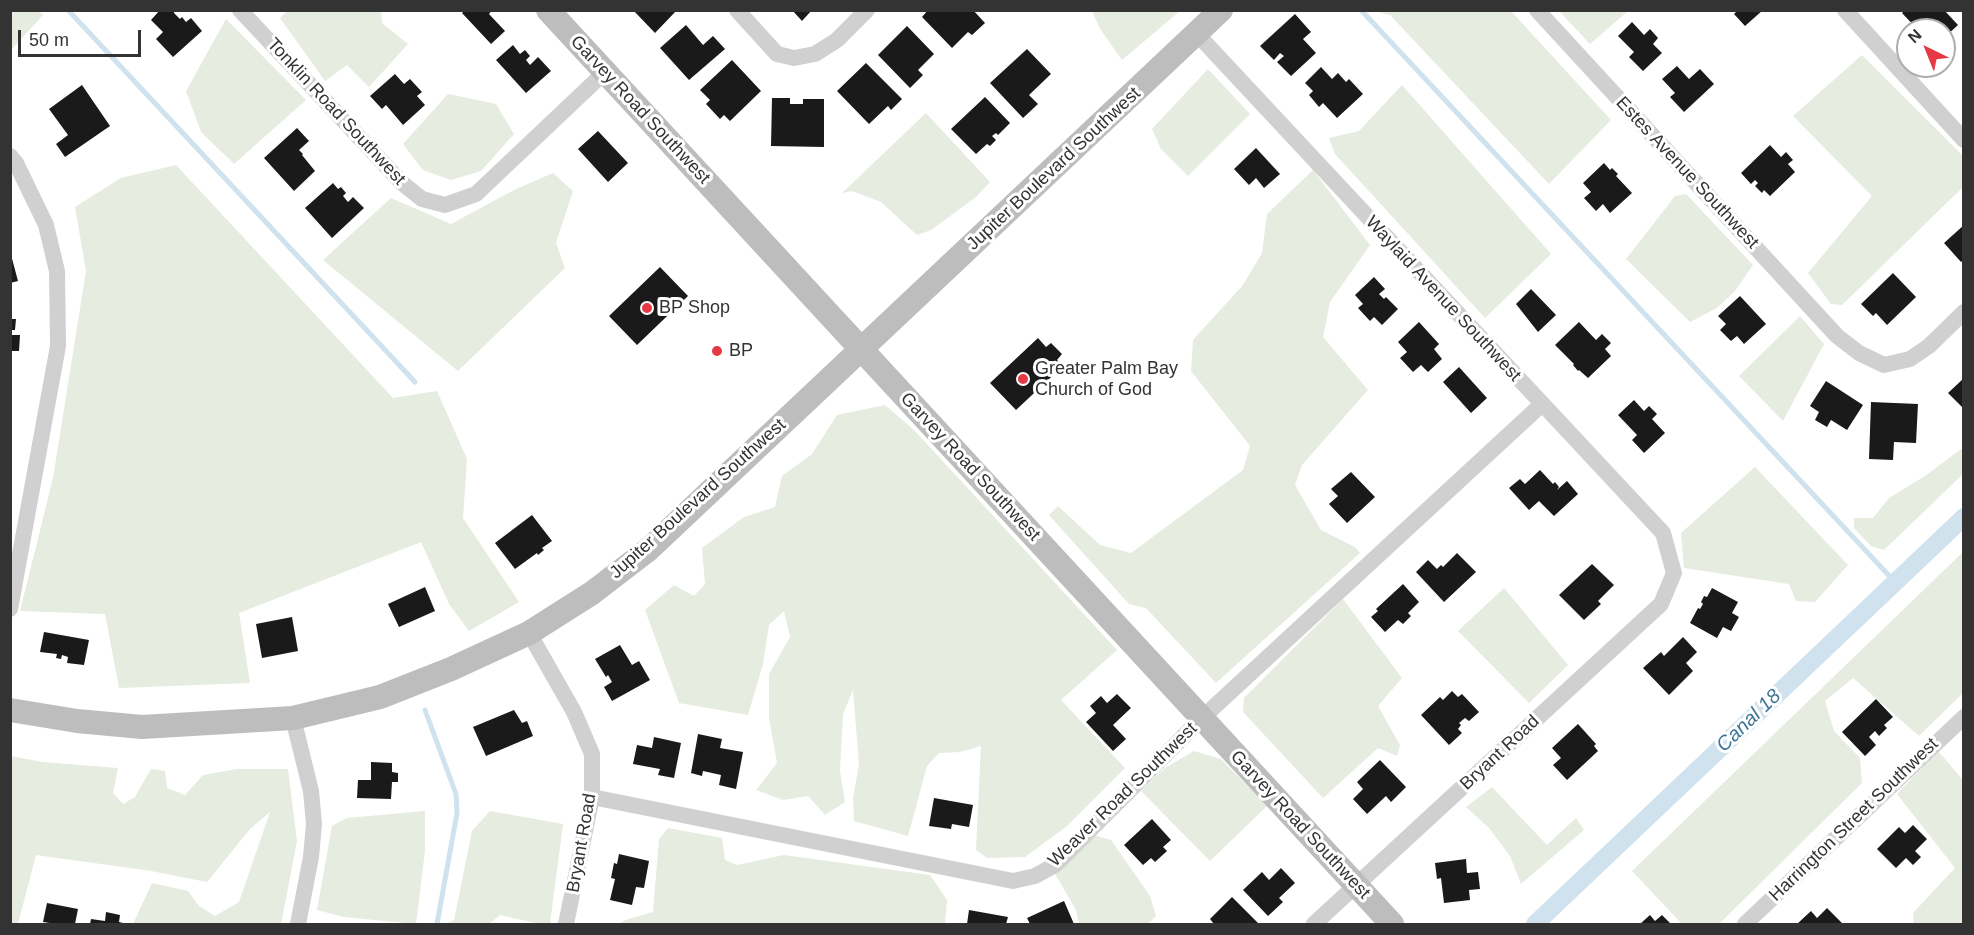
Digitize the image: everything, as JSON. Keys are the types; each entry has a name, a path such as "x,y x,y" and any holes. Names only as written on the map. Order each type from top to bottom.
{"street":[{"name":"Tonklin Road Southwest","path":"240,10 402,183 422,199 445,205 476,194 605,72"},
{"name":"Garvey Road Southwest","path":"548,10 1392,924"},
{"path":"737,10 777,54 794,58 815,54 837,40 867,10"},
{"name":"Jupiter Boulevard Southwest","path":"10,711 77,722 142,727 293,718 380,697 451,669 529,633 592,592 648,550 1221,10"},
{"name":"Estes Avenue Southwest","path":"1537,10 1837,336 1859,353 1884,365 1910,359 1929,346 1964,312"},
{"path":"1845,10 1964,140"},
{"name":"Waylaid Avenue Southwest","path":"1197,34 1541,405 1663,533 1674,573"},
{"path":"10,156 16,162 46,225 57,271 58,346 10,609"},
{"name":"Weaver Road Southwest","path":"592,797 1013,881 1035,876 1055,865 1202,718 1541,405"},
{"name":"Bryant Road","path":"1314,924 1661,604 1674,573"},
{"name":"Bryant Road","path":"529,633 574,712 592,754 592,797 567,924"},
{"name":"Harrington Street Southwest","path":"1745,924 1964,717"},
{"path":"293,718 312,791 314,824 311,857 298,924"}],"shaded area":[{"path":"11,10 38,11 43,15 11,50"},
{"path":"287,11 381,11 382,23 408,44 369,87 347,65 325,81 280,18"},
{"path":"1092,11 1180,11 1122,60 1100,29"},
{"path":"1378,11 1511,11 1611,120 1549,184 1390,15"},
{"path":"1559,11 1628,11 1590,44"},
{"path":"226,19 306,100 234,164 201,132 186,91"},
{"path":"1862,55 1963,156 1963,187 1842,305 1831,304 1808,273 1872,196 1793,116"},
{"path":"1208,69 1250,114 1188,176 1161,149 1152,129"},
{"path":"1402,85 1551,254 1485,318 1335,154 1329,138 1359,131"},
{"path":"448,94 496,104 514,134 481,171 451,180 423,170 403,144"},
{"path":"926,113 990,182 976,197 931,230 917,235 881,202 852,191 842,193"},
{"path":"176,165 393,398 437,391 467,459 463,518 519,602 469,631 449,604 421,542 239,613 250,683 119,688 105,614 20,611 53,478 86,271 75,207 121,178"},
{"path":"1313,170 1370,245 1330,302 1323,337 1368,390 1302,465 1295,485 1321,530 1355,547 1360,553 1216,683 1146,608 1129,604 1049,515 1058,506 1100,545 1131,553 1243,470 1250,446 1191,371 1193,340 1243,285 1262,253 1267,214"},
{"path":"553,173 573,191 556,243 565,268 458,371 323,260 391,198 451,224 514,190"},
{"path":"1686,194 1753,265 1735,291 1717,308 1690,322 1626,259 1675,196"},
{"path":"1800,316 1824,344 1783,421 1739,376"},
{"path":"885,405 914,430 1117,650 1061,700 1125,768 1067,826 1025,857 987,858 976,850 981,746 960,752 939,753 927,766 908,836 854,821 853,798 859,764 853,690 843,714 840,771 845,802 825,815 808,796 783,800 756,790 777,763 769,718 769,674 790,637 784,611 769,625 763,664 748,715 679,703 645,610 674,585 694,596 705,584 702,548 744,517 775,507 782,476 812,454 837,415"},
{"path":"1961,449 1963,451 1963,474 1884,550 1871,546 1854,528 1854,518 1873,518 1889,498 1925,476"},
{"path":"1755,467 1848,565 1815,602 1796,601 1789,584 1684,568 1681,533"},
{"path":"1963,552 1963,693 1919,736 1853,678 1825,701 1834,731 1860,758 1862,783 1719,924 1682,924 1632,871"},
{"path":"1504,588 1568,665 1529,703 1458,631"},
{"path":"1343,599 1402,678 1378,706 1400,745 1397,756 1378,748 1323,798 1243,712 1244,698"},
{"path":"1194,751 1221,759 1267,806 1210,861 1141,791 1165,768"},
{"path":"1938,751 1963,780 1963,924 1914,924 1913,913 1955,868 1897,794"},
{"path":"11,756 42,762 118,768 113,793 123,804 135,797 151,769 165,771 167,788 185,795 203,775 237,769 288,769 297,841 281,924 133,924 152,883 188,891 199,906 215,916 239,902 270,812 250,829 207,882 151,871 36,855 18,924 11,924"},
{"path":"1492,787 1547,845 1576,818 1584,830 1521,884 1510,856 1489,828 1466,807"},
{"path":"425,811 425,851 416,924 344,917 317,910 332,826 347,818"},
{"path":"490,811 563,824 550,924 500,915 489,924 445,924 454,920 472,831"},
{"path":"668,828 722,838 725,860 737,865 784,855 930,875 947,900 945,924 618,924 653,912 659,839"},
{"path":"1094,835 1111,840 1150,896 1156,916 1148,924 1079,924 1076,910 1054,872"}],"building":[{"path":"160,10 174,10 180,19 182,17 186,22 191,18 202,31 173,57 156,39 163,32 151,20"},
{"path":"465,10 492,10 489,14 505,31 491,44 462,13"},
{"path":"633,10 677,10 655,33"},
{"path":"792,10 812,10 802,21"},
{"path":"928,10 973,10 985,23 972,35 968,32 952,48 922,17"},
{"path":"1738,10 1763,10 1745,26 1734,14"},
{"path":"1905,10 1944,10 1951,18 1907,18 1902,13"},
{"path":"1295,14 1311,32 1303,39 1316,53 1291,76 1277,62 1284,56 1280,53 1274,60 1260,46"},
{"path":"1632,22 1644,35 1650,29 1658,38 1653,44 1662,53 1643,71 1629,57 1634,52 1618,36"},
{"path":"686,25 703,45 713,36 725,49 689,80 660,48"},
{"path":"907,26 934,54 918,70 923,75 910,88 878,55"},
{"path":"513,45 520,54 525,50 530,56 526,60 530,65 538,57 551,71 526,93 496,60"},
{"path":"1027,49 1051,74 1029,95 1038,104 1023,118 990,83"},
{"path":"732,60 761,91 730,121 724,115 720,119 706,104 710,100 700,90"},
{"path":"866,63 902,99 891,110 888,106 869,124 837,91"},
{"path":"1677,66 1689,79 1700,69 1714,84 1684,112 1670,97 1675,93 1662,79"},
{"path":"1321,67 1332,79 1338,73 1346,82 1349,79 1363,94 1337,118 1323,103 1319,107 1309,95 1313,91 1305,83"},
{"path":"395,74 404,84 410,79 422,92 417,96 425,105 403,125 386,105 382,109 370,96"},
{"path":"82,85 110,126 65,157 56,144 68,135 49,109"},
{"path":"985,97 1010,123 998,135 996,133 992,136 996,140 990,146 987,144 976,154 951,129"},
{"path":"772,98 790,98 790,104 803,104 803,99 824,99 824,147 771,146"},
{"path":"297,128 309,141 299,150 315,171 294,191 264,158"},
{"path":"598,131 628,163 608,182 578,149"},
{"path":"1770,145 1781,157 1786,152 1793,160 1788,164 1795,172 1770,196 1764,190 1762,193 1755,186 1758,183 1755,180 1751,184 1741,173"},
{"path":"1256,148 1280,174 1264,188 1256,178 1249,185 1234,169"},
{"path":"1604,163 1618,174 1616,176 1632,193 1610,213 1603,204 1596,211 1584,198 1591,192 1583,183"},
{"path":"333,183 346,193 343,196 348,202 353,197 364,208 332,238 305,208"},
{"path":"1964,225 1964,259 1961,262 1944,243"},
{"path":"10,251 18,281 10,283"},
{"path":"660,267 688,296 637,345 609,316"},
{"path":"1893,273 1916,297 1887,325 1876,313 1873,316 1861,304"},
{"path":"1374,277 1385,289 1379,294 1384,299 1386,297 1398,309 1382,325 1374,317 1370,321 1358,308 1363,304 1355,295"},
{"path":"1531,289 1556,315 1538,332 1516,304"},
{"path":"1740,296 1766,324 1744,344 1737,336 1731,341 1720,330 1726,324 1718,316"},
{"path":"10,319 16,319 15,330 10,330"},
{"path":"1419,322 1439,344 1434,349 1442,359 1428,372 1421,365 1413,372 1400,358 1407,352 1398,342"},
{"path":"1579,322 1596,340 1602,334 1611,343 1605,349 1611,356 1588,378 1578,371 1555,345"},
{"path":"10,335 20,335 19,351 10,351"},
{"path":"1038,338 1046,347 1051,343 1062,354 1057,360 1063,366 1016,410 990,383"},
{"path":"1459,367 1487,398 1471,413 1443,382"},
{"path":"1964,378 1964,409 1948,393"},
{"path":"1826,381 1863,405 1847,430 1831,420 1827,427 1815,420 1819,412 1810,406"},
{"path":"1634,400 1644,411 1649,406 1657,414 1652,419 1665,433 1644,453 1632,440 1637,435 1618,415"},
{"path":"1871,402 1918,404 1916,443 1894,442 1893,460 1869,459"},
{"path":"1540,470 1553,484 1555,482 1559,487 1557,490 1567,481 1578,494 1554,516 1539,501 1529,510 1509,488 1520,479 1525,484"},
{"path":"1351,472 1375,497 1347,523 1329,504 1338,496 1331,489"},
{"path":"532,515 552,541 542,548 544,550 538,555 537,553 515,569 495,543"},
{"path":"1457,553 1476,572 1444,602 1416,572 1428,560 1437,569 1441,565 1443,567"},
{"path":"1592,564 1614,585 1598,601 1601,604 1584,620 1559,595"},
{"path":"1403,584 1419,602 1408,613 1411,616 1403,624 1398,620 1385,632 1371,617 1378,611 1376,609"},
{"path":"425,587 435,611 399,627 388,604"},
{"path":"1712,588 1738,602 1732,613 1739,617 1731,631 1723,627 1717,638 1690,623 1698,608 1700,609 1703,604 1701,602 1704,596 1707,597"},
{"path":"292,617 298,651 262,658 256,624"},
{"path":"44,632 89,640 84,665 67,663 68,657 62,655 61,659 56,658 57,654 40,652"},
{"path":"1683,637 1697,652 1686,663 1693,671 1669,695 1643,668 1661,652 1664,656"},
{"path":"620,645 632,665 639,661 650,680 612,701 604,687 612,682 608,675 606,677 595,659"},
{"path":"1452,691 1458,697 1462,694 1479,712 1469,721 1465,718 1459,723 1461,725 1458,729 1462,733 1449,745 1421,715 1440,697 1443,700"},
{"path":"1117,694 1131,708 1113,725 1126,739 1113,751 1086,722 1096,713 1090,706 1101,696 1107,703"},
{"path":"1876,699 1893,717 1884,725 1887,728 1879,736 1875,731 1869,737 1876,745 1865,756 1842,732"},
{"path":"514,710 522,723 527,721 533,736 486,756 473,727"},
{"path":"1578,724 1596,744 1594,746 1598,751 1567,780 1553,765 1561,758 1552,748"},
{"path":"698,734 722,739 720,748 743,752 736,789 719,785 721,775 703,771 702,776 691,773"},
{"path":"654,737 681,743 674,778 658,775 660,769 633,764 637,745 652,748"},
{"path":"1380,760 1406,787 1391,802 1386,796 1367,814 1353,799 1363,789 1357,782"},
{"path":"371,762 392,763 392,772 398,773 398,782 392,782 391,799 357,798 358,780 371,780"},
{"path":"934,798 973,805 969,827 952,824 951,829 929,826"},
{"path":"1152,819 1171,840 1163,847 1167,851 1155,862 1151,858 1143,865 1124,845"},
{"path":"1913,825 1927,839 1915,851 1921,857 1913,865 1906,858 1896,868 1877,849 1899,827 1905,833"},
{"path":"619,854 649,861 644,888 636,887 632,905 610,900 615,879 611,878 614,863 617,864"},
{"path":"1466,859 1467,873 1478,872 1480,889 1469,890 1470,900 1444,903 1441,878 1437,879 1435,863"},
{"path":"1281,868 1295,883 1279,898 1283,902 1268,916 1243,890 1262,872 1269,880"},
{"path":"1232,897 1259,924 1214,924 1210,919"},
{"path":"1064,901 1074,924 1030,924 1027,918"},
{"path":"47,903 78,909 75,924 43,922"},
{"path":"1827,908 1841,924 1797,924 1811,911 1817,918"},
{"path":"969,910 1008,917 1006,924 967,924"},
{"path":"106,912 120,915 119,922 127,924 90,924 91,919 105,921"},
{"path":"1650,915 1655,921 1662,915 1671,924 1640,924"}],"waterway":[{"path":"68,10 415,382"},
{"path":"1361,10 1895,582"},
{"name":"Canal 18","path":"1535,924 1964,517"},
{"path":"425,710 456,794 457,813 437,924"}],"place":[{"name":"BP Shop","path":"647,308"},
{"name":"BP","path":"717,351"},
{"name":"Greater Palm Bay Church of God","path":"1023,379"}]}
